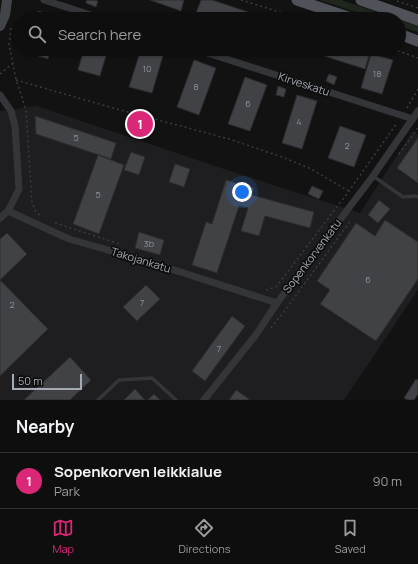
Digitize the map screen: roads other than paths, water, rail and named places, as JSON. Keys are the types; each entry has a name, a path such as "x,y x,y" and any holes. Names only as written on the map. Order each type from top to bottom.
{"main road":[{"path":"297,0 333,12"},
{"path":"361,0 395,12"},
{"path":"406,16 418,20"},
{"path":"406,37 418,41"}],"street":[{"path":"0,26 7,0"},
{"path":"44,0 81,12"},
{"name":"Kirveskatu","path":"217,56 413,119"},
{"path":"0,95 11,111 15,126 19,189 8,211 0,218"},
{"name":"Sopenkorvenkatu","path":"204,400 254,336 277,303 373,176 418,111"},
{"name":"Takojankatu","path":"8,211 69,239 140,259 277,303"}],"lane":[{"path":"373,176 403,197 418,197"},
{"path":"98,400 119,380 152,378 176,400"}],"place":[{"name":"Sopenkorven leikkialue","path":"140,124"}]}
